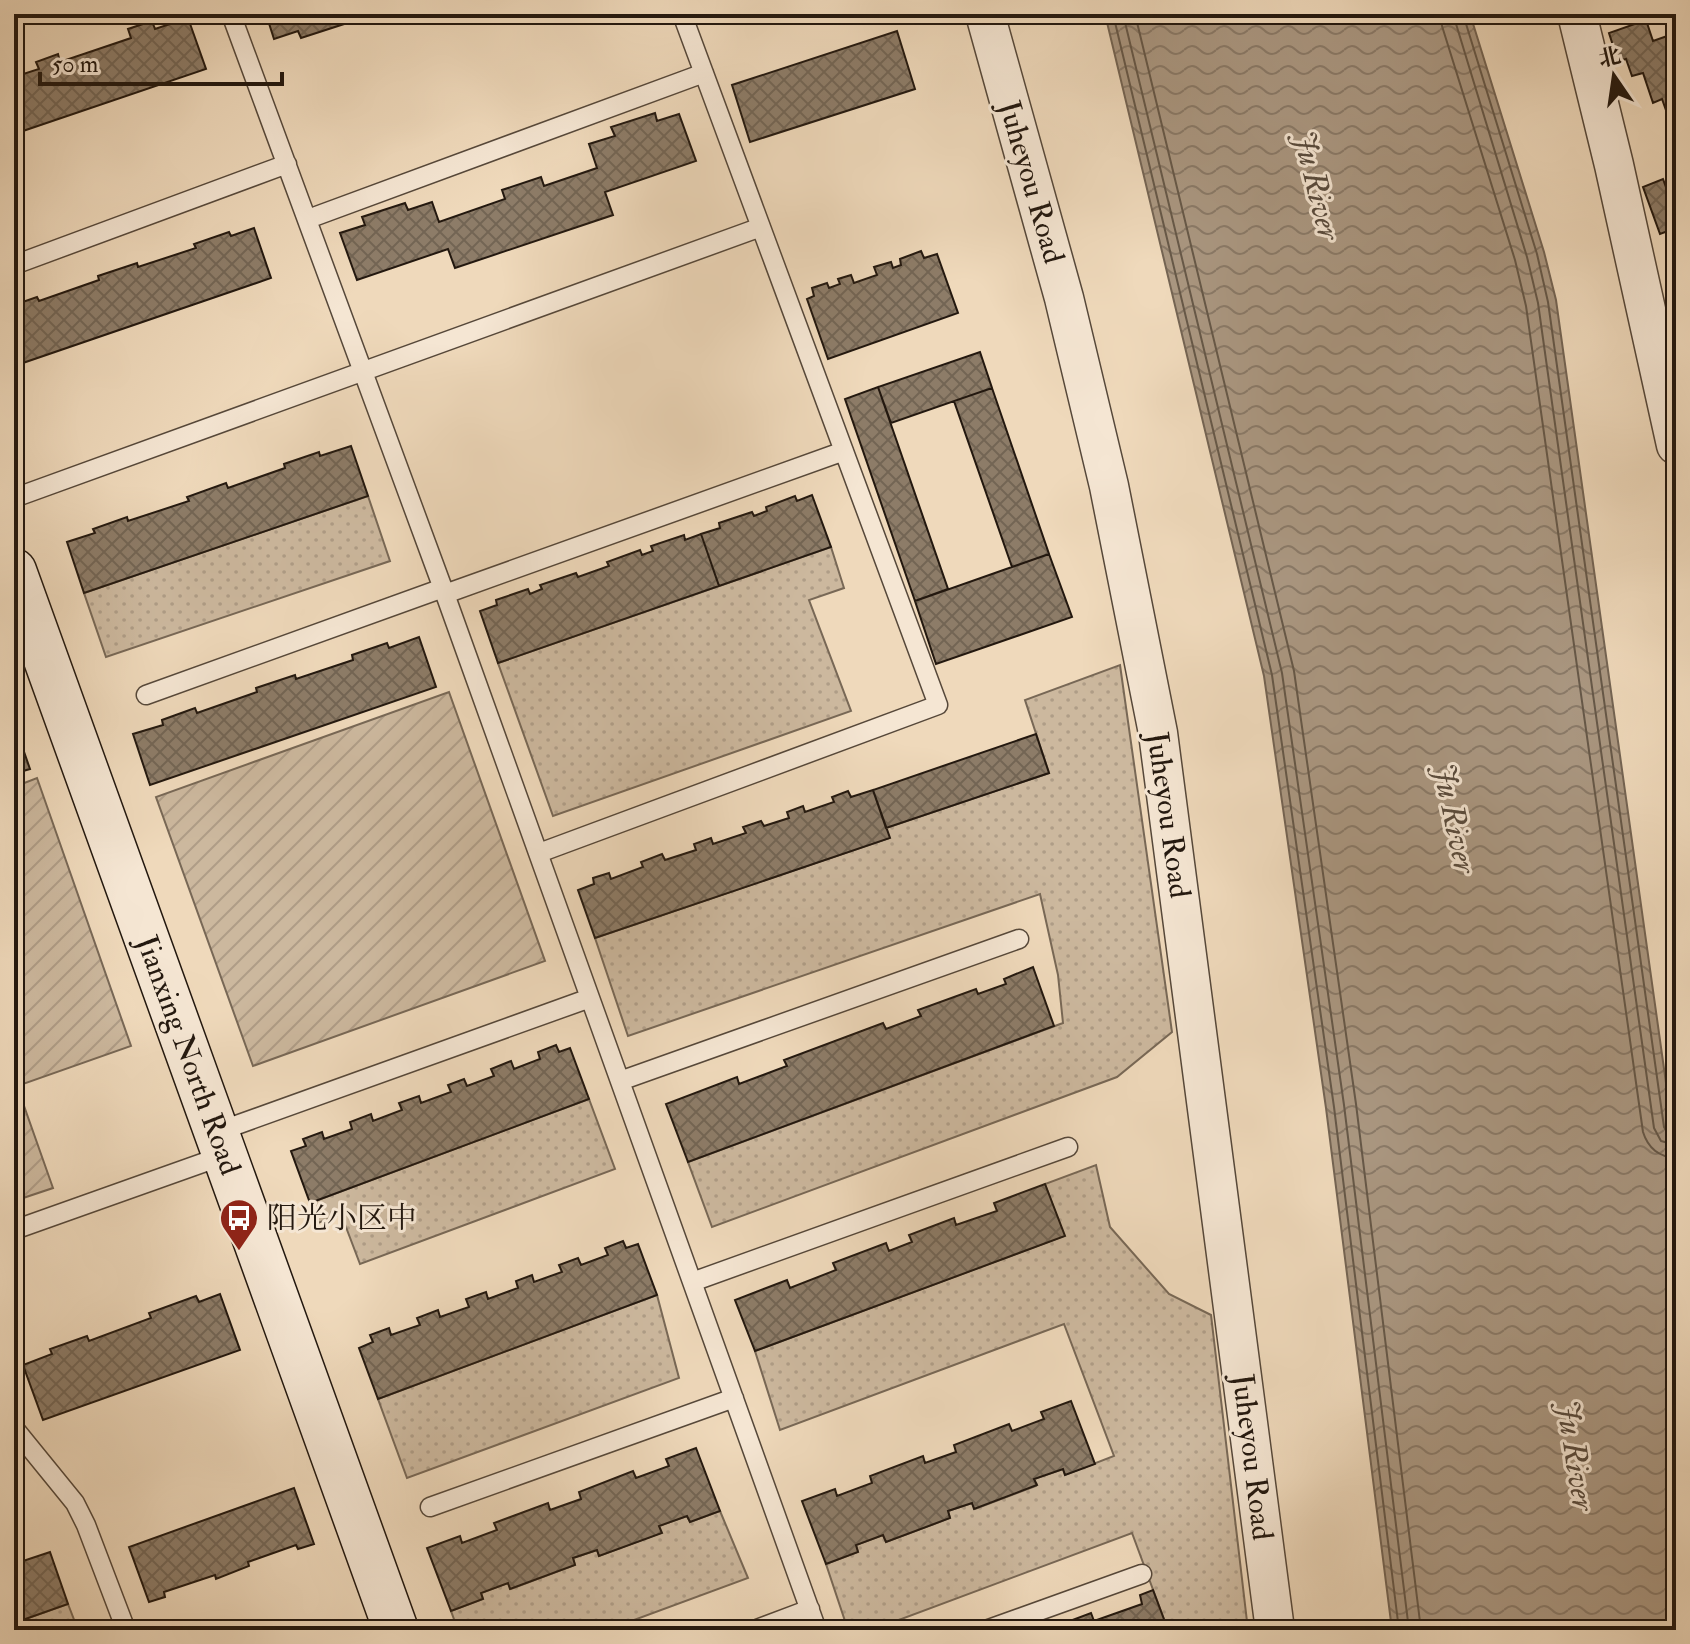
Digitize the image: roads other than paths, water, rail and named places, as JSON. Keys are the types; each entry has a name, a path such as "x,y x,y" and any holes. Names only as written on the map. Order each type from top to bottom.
{"street":[{"name":"Juheyou Road","path":"985,14 1068,312 1109,486 1149,678 1161,749 1275,1630"},
{"path":"1577,14 1675,437"},
{"name":"Jianxing North Road","path":"14,571 396,1630"}],"lane":[{"path":"231,14 444,591 817,1630"},
{"path":"539,853 938,705 682,14"},
{"path":"308,219 704,73"},
{"path":"14,265 287,164"},
{"path":"14,498 761,227"},
{"path":"146,695 844,451"},
{"path":"620,1081 1019,939"},
{"path":"14,1230 221,1143 590,998"},
{"path":"692,1282 1068,1147"},
{"path":"430,1507 734,1398"},
{"path":"14,1428 75,1503 126,1630"},
{"path":"986,1630 1142,1574"},
{"path":"754,1630 810,1609"}],"water":[{"name":"Ju River","path":"1105,14 1470,14 1556,300 1676,1154 1676,1630 1392,1630 1326,1108 1264,676"}],"place":[{"name":"阳光小区中","path":"239,1252"}]}
